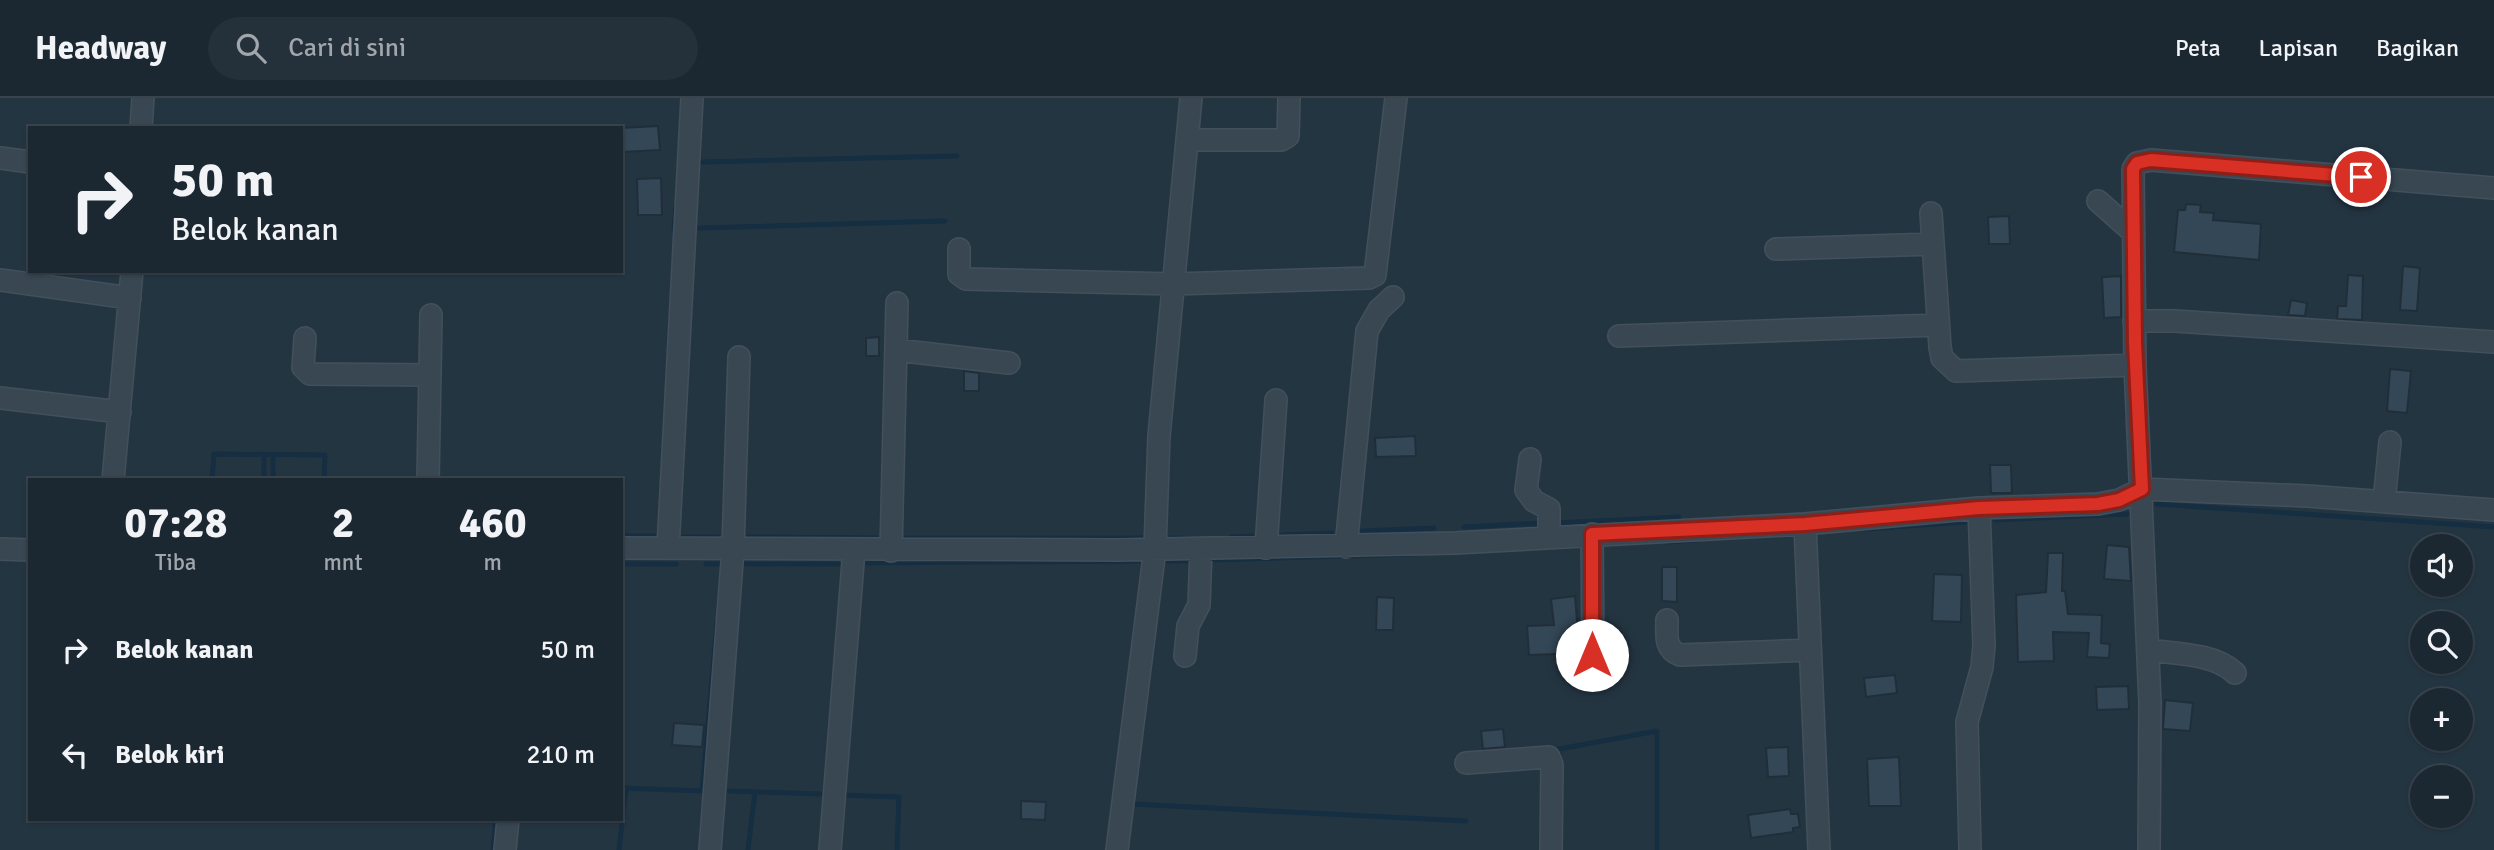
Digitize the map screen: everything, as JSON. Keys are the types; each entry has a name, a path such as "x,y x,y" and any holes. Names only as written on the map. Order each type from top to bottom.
{"street":[{"path":"141,126 143,98"},
{"path":"668,548 692,98"},
{"path":"1116,850 1156,549 1159,436 1191,98"},
{"path":"1187,140 1282,140 1288,136 1289,98"},
{"path":"960,249 959,274 966,278 1174,284 1369,278 1375,275 1396,98"},
{"path":"0,158 28,162"},
{"path":"2149,850 2148,650 2135,365 2133,169 2137,163 2151,160 2494,188"},
{"path":"2098,201 2134,233"},
{"path":"1931,213 1942,358 1956,371 2135,365"},
{"path":"1776,249 1933,244"},
{"path":"113,478 132,273"},
{"path":"0,280 130,298"},
{"path":"1346,547 1367,331 1379,310 1393,297"},
{"path":"891,551 897,303"},
{"path":"428,478 431,315"},
{"path":"2134,321 2175,321 2494,342"},
{"path":"1619,337 1938,325"},
{"path":"305,338 303,367 310,374 430,375"},
{"path":"896,350 1009,363"},
{"path":"710,850 733,549 739,357"},
{"path":"0,398 120,412"},
{"path":"1266,548 1276,400"},
{"path":"2384,502 2390,442"},
{"path":"1530,459 1526,490 1534,501 1549,509 1549,537"},
{"path":"623,548 891,551 1346,547 1805,524 1979,508 2098,504 2119,500 2142,489 2494,510"},
{"path":"1970,850 1967,722 1982,667 1984,645 1979,508"},
{"path":"1805,524 1819,850"},
{"path":"1592,534 1592,655"},
{"path":"0,549 28,550"},
{"path":"1185,656 1188,626 1199,604 1201,549"},
{"path":"830,850 854,550"},
{"path":"1667,620 1667,643 1672,652 1680,655 1810,650"},
{"path":"2148,650 2212,660 2226,664 2235,673"},
{"path":"1466,763 1549,757 1552,765 1552,850"},
{"path":"505,850 508,821"}],"building":[{"path":"658,126 660,150 623,152 623,128"},
{"path":"661,178 662,215 638,215 637,179"},
{"path":"2186,204 2201,205 2200,212 2214,213 2213,220 2261,224 2259,260 2174,252 2178,210 2185,210"},
{"path":"2009,216 2010,244 1989,244 1988,217"},
{"path":"2403,266 2420,268 2417,311 2400,310"},
{"path":"2348,275 2363,276 2362,320 2337,319 2338,306 2346,306"},
{"path":"2121,276 2121,317 2104,318 2102,277"},
{"path":"2291,300 2307,303 2305,316 2288,315"},
{"path":"879,337 879,356 866,356 866,338"},
{"path":"2390,369 2411,371 2407,413 2387,411"},
{"path":"964,371 979,373 979,391 964,391"},
{"path":"1415,436 1416,456 1376,457 1375,438"},
{"path":"1990,465 2011,465 2012,493 1991,493"},
{"path":"2107,545 2129,547 2131,581 2104,579"},
{"path":"2048,553 2063,553 2062,591 2065,591 2068,614 2102,615 2101,643 2110,644 2109,658 2087,657 2089,633 2053,632 2054,661 2018,662 2016,595 2046,592"},
{"path":"1662,567 1677,567 1677,602 1662,601"},
{"path":"1934,574 1962,575 1961,622 1932,621"},
{"path":"1575,596 1580,657 1557,659 1557,654 1529,655 1527,626 1554,625 1551,599"},
{"path":"1377,597 1394,598 1393,630 1376,630"},
{"path":"1895,675 1897,693 1866,697 1864,678"},
{"path":"2128,686 2129,709 2097,710 2096,687"},
{"path":"2165,700 2193,703 2190,731 2163,729"},
{"path":"674,723 704,725 702,747 672,745"},
{"path":"1503,729 1505,747 1483,749 1481,731"},
{"path":"1788,747 1789,776 1768,777 1766,748"},
{"path":"1899,757 1901,806 1869,806 1867,759"},
{"path":"1021,801 1046,802 1045,820 1021,819"},
{"path":"1790,809 1791,814 1798,814 1800,827 1793,828 1793,832 1751,838 1748,815"}],"waterway":[{"path":"702,162 957,156"},
{"path":"674,229 676,207"},
{"path":"699,228 945,221"},
{"path":"212,478 214,454 325,455 324,478"},
{"path":"264,455 264,478"},
{"path":"273,455 273,478"},
{"path":"2157,504 2494,527"},
{"path":"1995,520 2128,514"},
{"path":"1553,523 1679,517"},
{"path":"1866,529 1965,522"},
{"path":"1464,527 1543,523"},
{"path":"1362,531 1434,528"},
{"path":"1282,535 1332,533"},
{"path":"623,536 654,536"},
{"path":"1231,537 1252,536"},
{"path":"683,537 718,537"},
{"path":"748,537 877,538"},
{"path":"906,538 1141,538"},
{"path":"1171,538 1183,538"},
{"path":"1668,542 1697,540"},
{"path":"1215,560 1414,554"},
{"path":"859,563 1139,561"},
{"path":"1159,561 1186,561"},
{"path":"623,564 676,564"},
{"path":"706,564 724,564"},
{"path":"746,564 838,564"},
{"path":"702,791 717,623"},
{"path":"1559,759 1559,749 1657,731 1657,850"},
{"path":"623,788 704,791"},
{"path":"623,815 626,788"},
{"path":"729,791 820,794"},
{"path":"748,850 755,792"},
{"path":"840,795 899,797 897,850"},
{"path":"1131,809 1132,804 1466,821"},
{"path":"493,850 496,821"},
{"path":"619,850 622,821"}],"route":[{"path":"1592,655 1592,534 1805,524 1979,508 2098,504 2119,500 2142,489 2133,289 2133,169 2137,163 2151,160 2361,177"}]}
